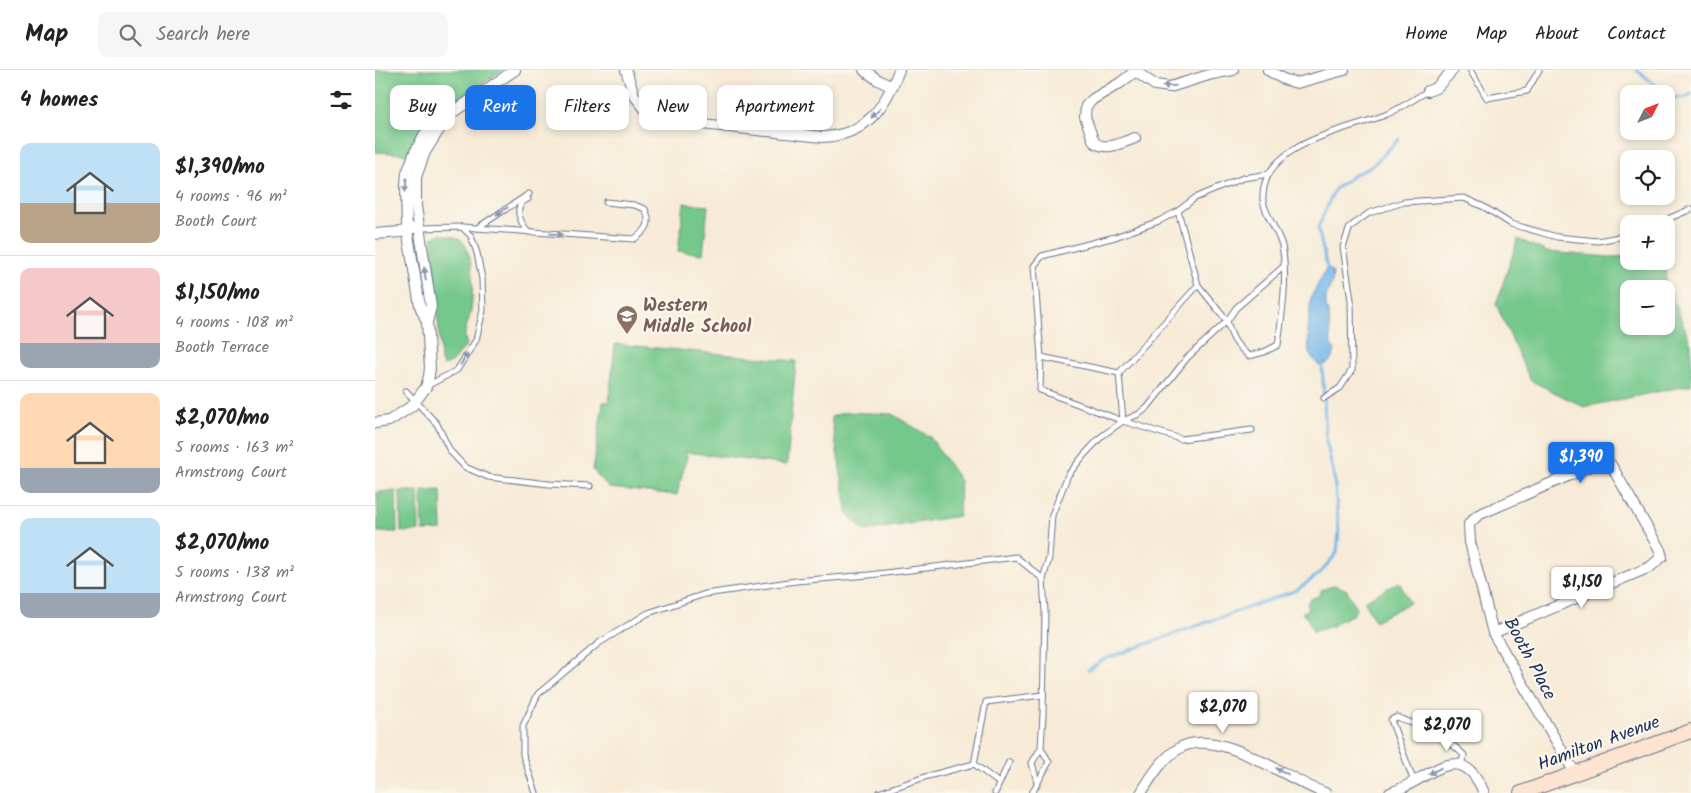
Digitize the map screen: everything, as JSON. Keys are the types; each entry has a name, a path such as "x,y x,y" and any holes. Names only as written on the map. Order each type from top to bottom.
{"main road":[{"name":"Hamilton Avenue","path":"1521,793 1691,731"}],"street":[{"path":"455,111 515,70"},
{"path":"627,70 631,87 641,105 655,116 693,123 829,137 852,130 875,115 881,107 899,70"},
{"path":"864,70 878,80 892,86"},
{"path":"1135,138 1112,146 1097,145 1094,142 1085,113 1091,100 1137,71 1155,85 1170,87 1212,74 1233,70"},
{"path":"1268,70 1283,79 1297,83 1344,70"},
{"path":"1428,91 1440,84 1453,70"},
{"path":"375,423 400,415 412,406 426,387 430,368 427,322 421,306 407,229 406,186 407,173 413,157 424,135 430,130"},
{"path":"427,322 431,307 415,193 416,177 425,152 438,130"},
{"path":"375,234 401,232 407,229 419,228"},
{"name":"Booth Place","path":"1493,632 1650,566 1661,557 1660,550 1611,465 1601,462 1593,465 1478,515 1469,524 1470,542 1493,632 1575,773"},
{"path":"1141,793 1161,765 1179,749 1191,743 1205,743 1239,750 1325,793"},
{"path":"1390,793 1451,764 1461,764 1478,779 1484,793"}],"lane":[{"path":"1471,70 1487,98 1527,91 1539,70"},
{"path":"1179,211 1198,285 1227,321 1235,344 1249,356 1265,352 1278,345 1284,298 1282,246 1263,202 1266,181 1273,167 1284,157 1312,139 1386,114 1428,91"},
{"path":"1252,430 1181,439 1123,421 1040,390 1041,357 1034,266 1043,256 1115,237 1159,221 1179,211 1195,198 1243,178 1269,174"},
{"path":"476,228 528,196 519,208 520,221 529,232"},
{"path":"1324,398 1340,388 1352,370 1351,300 1343,248 1350,227 1369,213 1403,202 1464,198 1484,207 1511,224 1557,238 1598,241 1620,237"},
{"path":"419,228 461,227 634,240 641,235 647,226 649,218 645,209 634,205 606,202"},
{"path":"1675,216 1691,209"},
{"path":"426,387 457,370 476,340 483,310 482,279 477,253 471,236 461,227"},
{"path":"1037,782 1032,763 1041,748 1045,612 1043,579 1049,558 1052,515 1069,475 1102,436 1123,421 1147,408 1187,358 1227,321 1236,308 1283,267"},
{"path":"1123,421 1119,373 1198,285"},
{"path":"1041,357 1119,373"},
{"path":"406,391 437,424 450,451 465,468 488,477 549,484 590,486"},
{"path":"536,793 523,755 523,726 538,694 599,643 648,613 705,594 797,581 869,576 1016,557 1043,579"},
{"path":"974,764 986,702 1043,695"},
{"path":"1414,782 1391,720 1397,717 1446,740 1464,755 1461,764"},
{"path":"1032,793 1049,762 1041,748"},
{"path":"995,793 1009,762"},
{"path":"974,764 999,783"},
{"path":"879,793 927,776 974,764"}],"green space":[{"path":"375,70 503,70 481,85 465,85 465,96 455,102 455,85 390,85 390,130 424,130 408,154 375,152"},
{"path":"684,203 708,206 703,254 678,251"},
{"path":"441,234 458,238 467,248 471,266 472,288 470,315 465,333 467,345 450,364 443,366 441,361 432,238"},
{"path":"1518,239 1547,252 1620,256 1620,270 1665,270 1666,280 1620,280 1620,335 1675,335 1675,304 1691,344 1691,385 1584,407 1530,380 1496,304"},
{"path":"615,344 796,361 787,465 685,452 687,456 677,495 609,488 593,470 603,402 609,402"},
{"path":"846,412 892,414 930,437 960,481 959,516 864,531 848,515 831,417"},
{"path":"441,490 442,530 423,531 422,491"},
{"path":"396,491 397,532 378,532 377,492"},
{"path":"400,491 418,491 419,531 401,532"},
{"path":"1399,582 1410,603 1375,621 1364,601"},
{"path":"1335,585 1347,590 1356,608 1354,614 1337,622 1335,625 1313,632 1308,619 1302,613 1308,609 1307,604 1309,600 1320,595 1321,590"}],"water":[{"path":"1329,268 1333,273 1332,283 1326,296 1326,306 1329,317 1331,345 1335,349 1330,361 1319,366 1309,354 1308,331 1311,297 1326,269"}],"waterway":[{"path":"1637,70 1655,85"},
{"path":"1675,98 1687,97 1691,94"},
{"path":"1328,272 1318,228 1334,190 1354,175 1372,166 1399,139"},
{"path":"1088,670 1102,660 1297,590 1319,574 1337,553 1339,531 1334,476 1326,440 1322,362"}],"place":[{"name":"Western Middle School","path":"627,335"}]}
